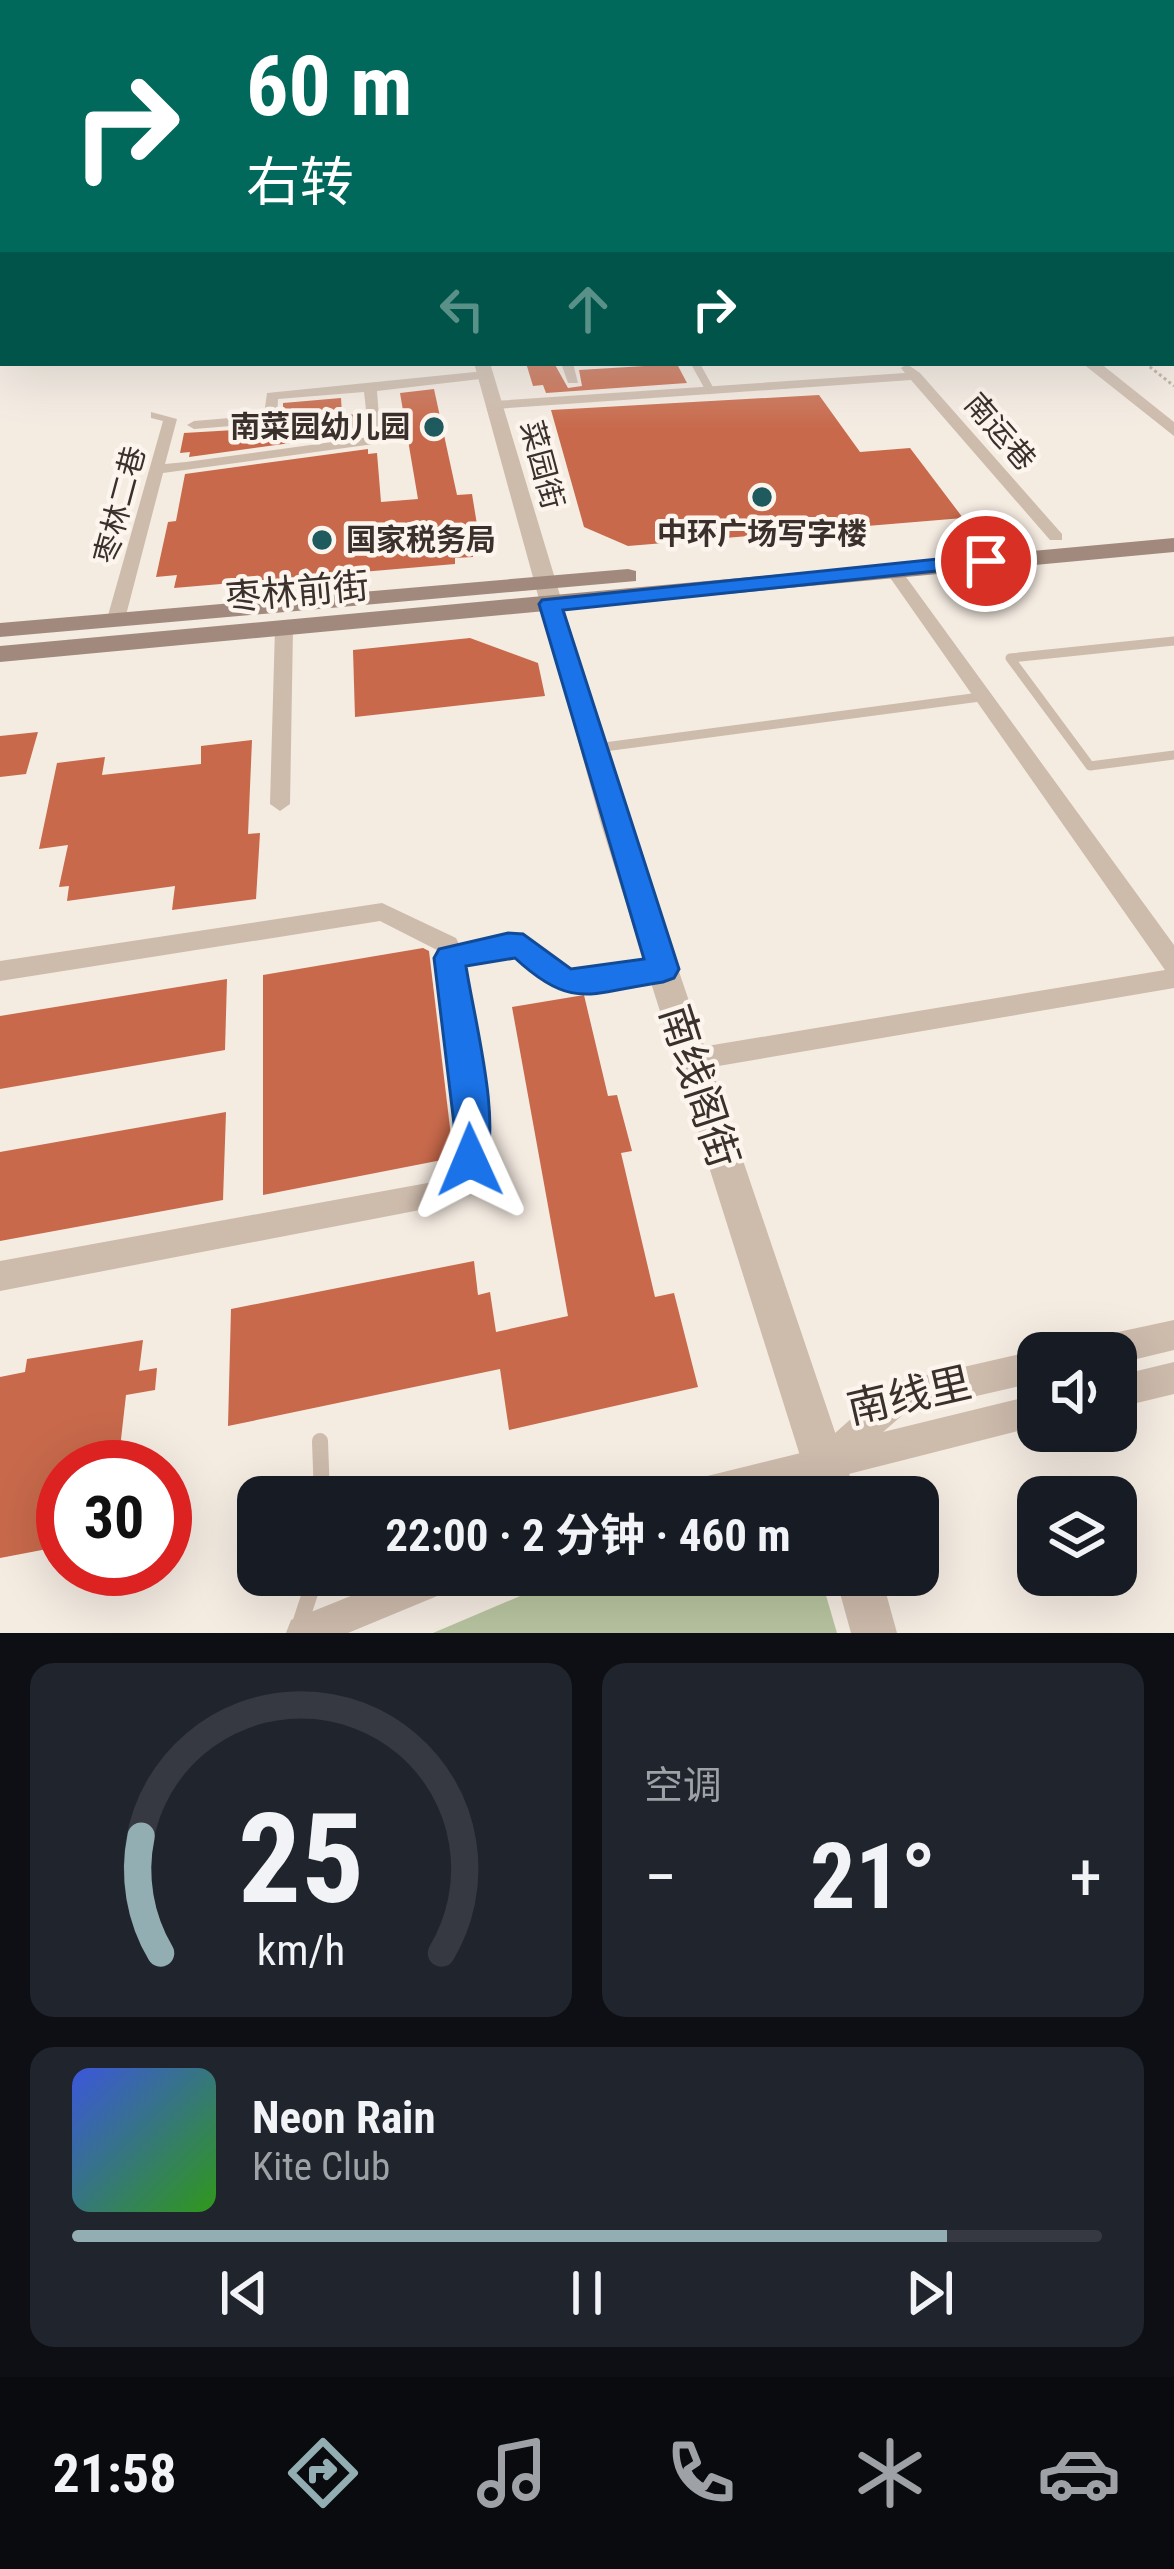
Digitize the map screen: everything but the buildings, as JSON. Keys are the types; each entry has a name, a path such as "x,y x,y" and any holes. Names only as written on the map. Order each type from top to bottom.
{"main road":[{"name":"枣林前街","path":"0,654 284,628 547,594 1174,528"},
{"name":"枣林前街","path":"0,630 1174,545"}],"street":[{"path":"568,366 573,380"},
{"name":"南运巷","path":"905,366 1056,537"},
{"path":"1094,366 1174,430"},
{"path":"1105,366 1174,421"},
{"path":"194,425 270,418 272,396 370,388 483,369"},
{"name":"菜园街","path":"483,369 547,594"},
{"path":"495,405 916,376"},
{"path":"159,469 245,460 296,447 376,440 370,388"},
{"name":"枣林二巷","path":"116,619 170,419 156,416"},
{"path":"892,568 1174,963"},
{"name":"南线阁街","path":"547,594 689,1060 829,1476"},
{"path":"280,804 284,628"},
{"path":"0,971 382,912 448,945 472,1124 470,1160 441,1194 0,1276"},
{"path":"449,958 523,946 556,977 569,982 663,969"},
{"path":"689,1060 1174,978"},
{"path":"1137,1343 1174,1335"},
{"name":"南线里","path":"825,1461 898,1398 1017,1371"},
{"path":"1137,1387 1174,1378"},
{"name":"南线里","path":"825,1461 1017,1415"},
{"path":"769,1476 825,1461"},
{"path":"300,1633 394,1596"},
{"path":"864,1596 874,1633"}],"lane":[{"path":"697,366 710,390"},
{"path":"1173,643 1010,658 1090,766 1174,754"},
{"path":"593,748 980,697"},
{"path":"320,1441 321,1476"},
{"path":"300,1633 310,1596"}],"path":[{"path":"1148,366 1174,386"}],"green space":[{"path":"520,1596 826,1596 837,1633 433,1633"}],"place":[{"name":"南菜园幼儿园","path":"434,427"},
{"name":"中环广场写字楼","path":"762,497"},
{"name":"国家税务局","path":"322,540"}],"route":[{"path":"470,1160 472,1124 449,958 523,946 556,977 569,982 663,969 550,604 986,561"}]}
